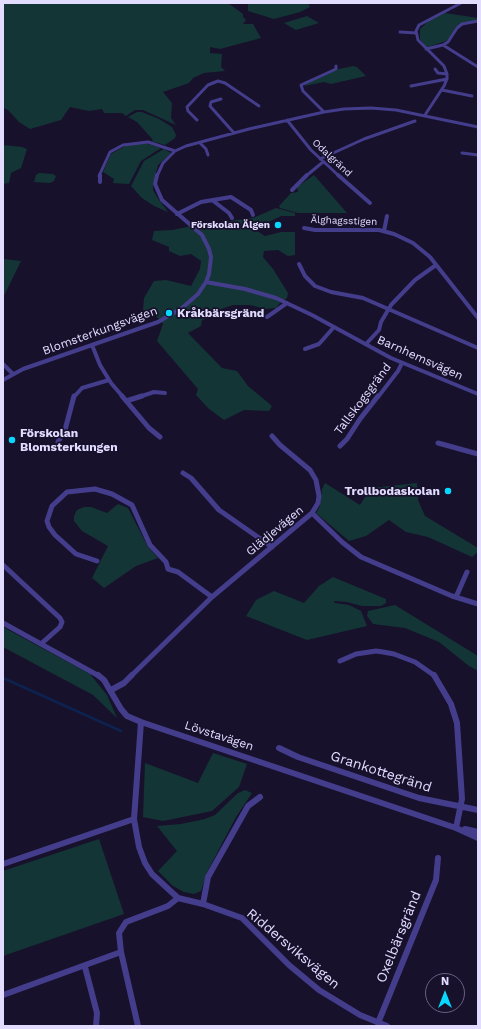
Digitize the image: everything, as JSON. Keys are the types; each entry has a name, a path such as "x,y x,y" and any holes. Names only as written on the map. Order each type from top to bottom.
{"street":[{"path":"425,115 442,90 447,79 447,74 444,66 418,40 416,33 418,26 461,3"},
{"path":"426,49 444,45 462,24 478,21"},
{"path":"400,32 416,33"},
{"path":"444,45 478,67"},
{"path":"324,112 303,91 301,85 336,69 336,66"},
{"path":"435,69 438,73 447,74"},
{"path":"411,86 447,79"},
{"path":"197,120 188,111 187,107 194,98 208,86 218,82 225,83 259,106"},
{"path":"442,90 472,96"},
{"path":"221,99 213,101 210,103 210,106 234,133"},
{"name":"Blomsterkungsvägen","path":"3,380 23,369 158,322 191,301 198,294 206,282 211,266 211,257 206,242 190,224 162,200 155,184 157,173 162,163 175,151 200,142 287,120 324,112 371,108 396,110 425,115 478,127"},
{"name":"Odalgränd","path":"287,120 311,150 370,203"},
{"path":"292,190 321,160 364,139 415,121"},
{"path":"100,182 99,176 110,152 130,142 148,142 175,151"},
{"path":"200,142 208,155"},
{"path":"462,153 478,155"},
{"path":"177,214 201,202 233,198 251,210 253,214"},
{"path":"212,200 232,218"},
{"name":"Älghagsstigen","path":"384,231 387,216"},
{"name":"Älghagsstigen","path":"304,228 315,230 361,229 384,231 420,248 430,257 478,318"},
{"path":"299,264 305,276 315,286 331,292 363,298 387,310 478,348"},
{"path":"366,344 379,330 387,310 415,280 436,265"},
{"name":"Barnhemsvägen","path":"206,282 256,292 287,303 402,363 478,394"},
{"path":"267,316 274,314 287,303"},
{"path":"305,349 319,344 334,327"},
{"path":"92,345 100,365 109,380 148,428 160,437"},
{"name":"Tallskogsgränd","path":"340,446 347,439 360,419 398,371 402,363"},
{"path":"3,364 13,374"},
{"path":"58,442 65,430 71,402 75,394 82,388 109,380"},
{"path":"126,401 154,392 165,393"},
{"name":"Glädjevägen","path":"110,690 124,683 212,597 312,513 318,503 319,496 316,480 310,470 280,445 272,436"},
{"path":"438,443 478,454"},
{"path":"183,473 191,478 219,510 272,547"},
{"path":"97,561 76,554 49,528 47,521 52,506 68,492 75,490 95,489 112,494 132,505 150,545 166,562 168,569 178,572 212,597"},
{"path":"312,513 342,542 361,557 456,597 478,604"},
{"path":"3,565 60,618 62,622 60,627 42,644"},
{"path":"456,597 467,572"},
{"name":"Lövstavägen","path":"3,623 94,672 104,680 127,716 456,828 478,838"},
{"path":"340,661 356,654 376,651 394,654 415,662 432,673 438,680 451,704 457,723 462,782 460,808 456,828"},
{"name":"Riddersviksvägen","path":"141,722 134,819 139,847 145,863 152,874 178,898 203,904 242,918 289,965 319,990 360,1015 387,1026"},
{"name":"Grankottegränd","path":"278,748 298,757 412,796 460,808 478,810"},
{"path":"203,904 208,877 248,806 260,797"},
{"path":"3,864 134,819"},
{"name":"Lövstavägen","path":"456,828 478,832"},
{"name":"Oxelbärsgränd","path":"378,1023 436,880 438,858"},
{"path":"138,1026 121,952 119,933 126,922 168,906 178,898"},
{"path":"3,995 121,952"},
{"path":"85,966 97,1013 96,1026"}],"green space":[{"path":"3,3 228,3 243,14 243,17 246,20 243,24 253,24 261,38 220,49 210,47 210,53 222,54 221,67 225,71 204,73 193,78 189,83 163,92 172,103 171,118 176,125 143,110 135,110 126,116 122,113 104,113 102,109 89,111 70,107 61,120 30,129 19,122 8,110 3,108"},
{"path":"244,3 308,3 310,7 300,12 274,19 248,11 248,4"},
{"path":"445,13 478,18 478,20 458,25 446,41 428,47 425,46 420,39 420,29 430,20"},
{"path":"307,16 319,23 296,30 284,23"},
{"path":"353,66 357,67 366,76 331,84 324,82 304,86 315,79 339,69"},
{"path":"137,112 142,112 159,119 172,127 176,135 175,138 165,145 151,141 153,140 137,122 128,117"},
{"path":"137,143 148,144 161,148 141,161 129,184 113,183 114,179 103,172 111,154 125,146"},
{"path":"3,145 27,149 21,168 11,173 9,183 3,184"},
{"path":"164,149 171,153 158,165 153,190 168,212 154,206 142,198 131,186 144,161"},
{"path":"39,173 53,174 56,176 54,181 50,183 34,182 36,175"},
{"path":"314,175 347,213 298,213 280,208 279,206 291,193 298,192 297,187"},
{"path":"276,208 295,213 295,216 281,216 254,229 265,236 281,232 295,232 295,255 288,256 278,250 264,251 263,257 273,269 288,293 287,298 276,308 266,309 250,305 233,305 218,310 217,316 202,320 201,326 188,333 222,368 237,371 248,386 272,406 269,411 244,410 224,420 208,408 196,395 198,389 157,341 163,324 154,314 143,310 144,298 154,281 166,280 191,286 200,269 201,261 191,254 180,256 169,251 169,247 152,240 154,231 172,230 197,225 253,218"},
{"path":"4,259 21,261 3,298 3,262"},
{"path":"325,483 360,505 371,488 417,483 418,500 425,516 478,548 478,552 472,557 428,537 406,532 389,520 366,536 349,541 316,513 320,506 322,489"},
{"path":"118,504 128,508 148,547 158,558 136,566 104,588 92,578 108,546 82,531 74,521 74,516 77,510 84,507 91,507 107,513"},
{"path":"333,577 386,599 386,603 381,606 362,606 347,602 334,601 335,603 349,605 361,611 367,626 307,640 246,616 256,600 274,591 304,603 319,586"},
{"path":"395,605 478,656 478,671 469,666 439,642 405,628 373,624 367,616 368,611"},
{"path":"3,627 90,674 107,695 117,718 93,695 3,647"},
{"path":"213,753 247,764 239,787 212,811 163,821 143,817 145,763 198,783"},
{"path":"245,790 252,793 236,817 207,872 201,891 194,894 184,892 173,886 158,871 177,851 157,826 181,824 205,819 215,815 238,793"},
{"path":"99,839 124,914 3,956 3,871"}],"waterway":[{"path":"3,678 121,731"}],"place":[{"name":"Förskolan Älgen","path":"278,225"},
{"name":"Kråkbärsgränd","path":"169,313"},
{"name":"Förskolan Blomsterkungen","path":"12,440"},
{"name":"Trollbodaskolan","path":"448,491"}]}
